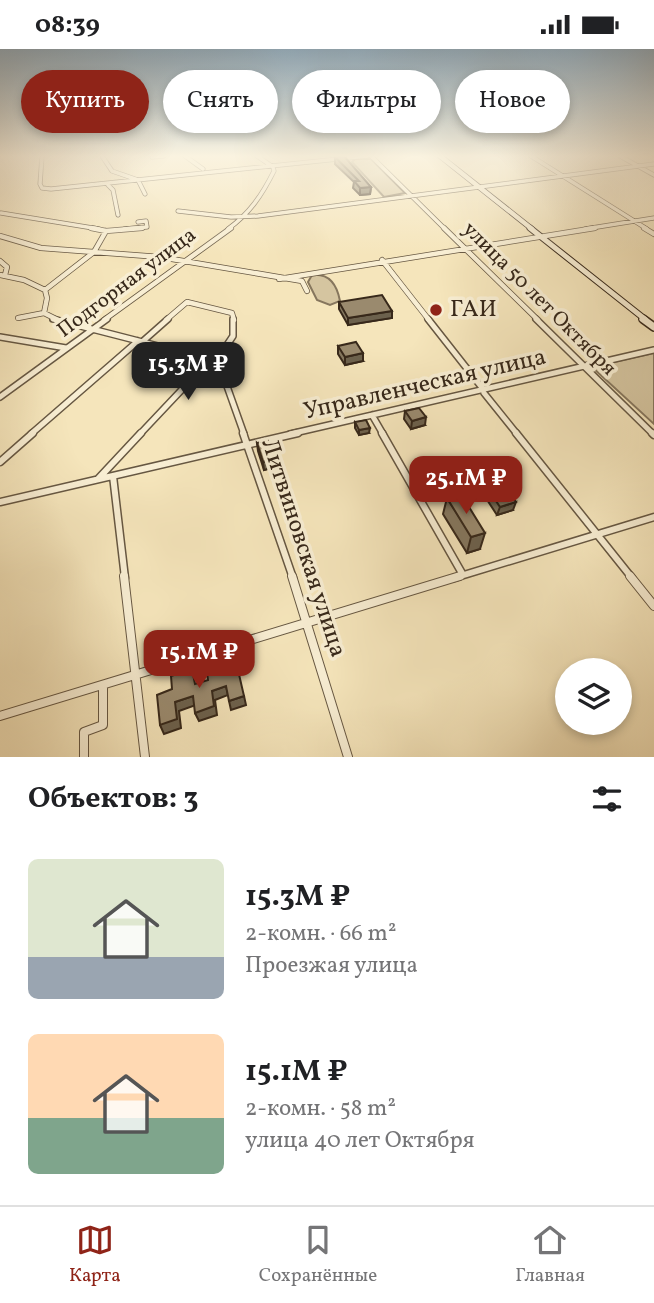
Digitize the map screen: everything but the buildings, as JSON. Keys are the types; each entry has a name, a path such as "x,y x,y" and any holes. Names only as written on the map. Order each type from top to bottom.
{"main road":[{"path":"481,189 654,327"}],"street":[{"path":"112,189 118,215"},
{"path":"143,189 145,194"},
{"name":"Подгорная улица","path":"0,397 245,217 265,189"},
{"name":"улица 50 лет Октября","path":"405,189 654,435"},
{"path":"178,211 245,217 463,189"},
{"path":"583,189 654,234"},
{"path":"1,213 72,223 106,231 147,227 146,221 138,222"},
{"path":"279,279 382,260 654,218"},
{"path":"45,290 94,252 106,231"},
{"path":"0,236 41,248 183,260 302,281 307,291"},
{"path":"382,260 654,606"},
{"path":"0,261 7,267 3,275 45,290 47,298 44,313"},
{"path":"0,462 187,302 232,313 237,327 234,336 98,479"},
{"path":"18,318 44,313 55,319 94,328 206,363"},
{"path":"0,337 66,348"},
{"name":"Управленческая улица","path":"0,502 654,350"},
{"name":"Литвиновская улица","path":"206,363 223,375 249,445 308,621 348,757"},
{"path":"372,415 463,576"},
{"path":"113,476 145,757"},
{"path":"0,716 654,517"},
{"path":"84,757 83,732 103,725 103,685"}],"shaded area":[{"path":"377,189 401,189 405,193 384,197"},
{"path":"312,275 328,278 337,290 340,301 330,305 317,300 308,282"},
{"path":"654,353 654,424 592,367"}],"place":[{"name":"ГАИ","path":"436,310"}]}
